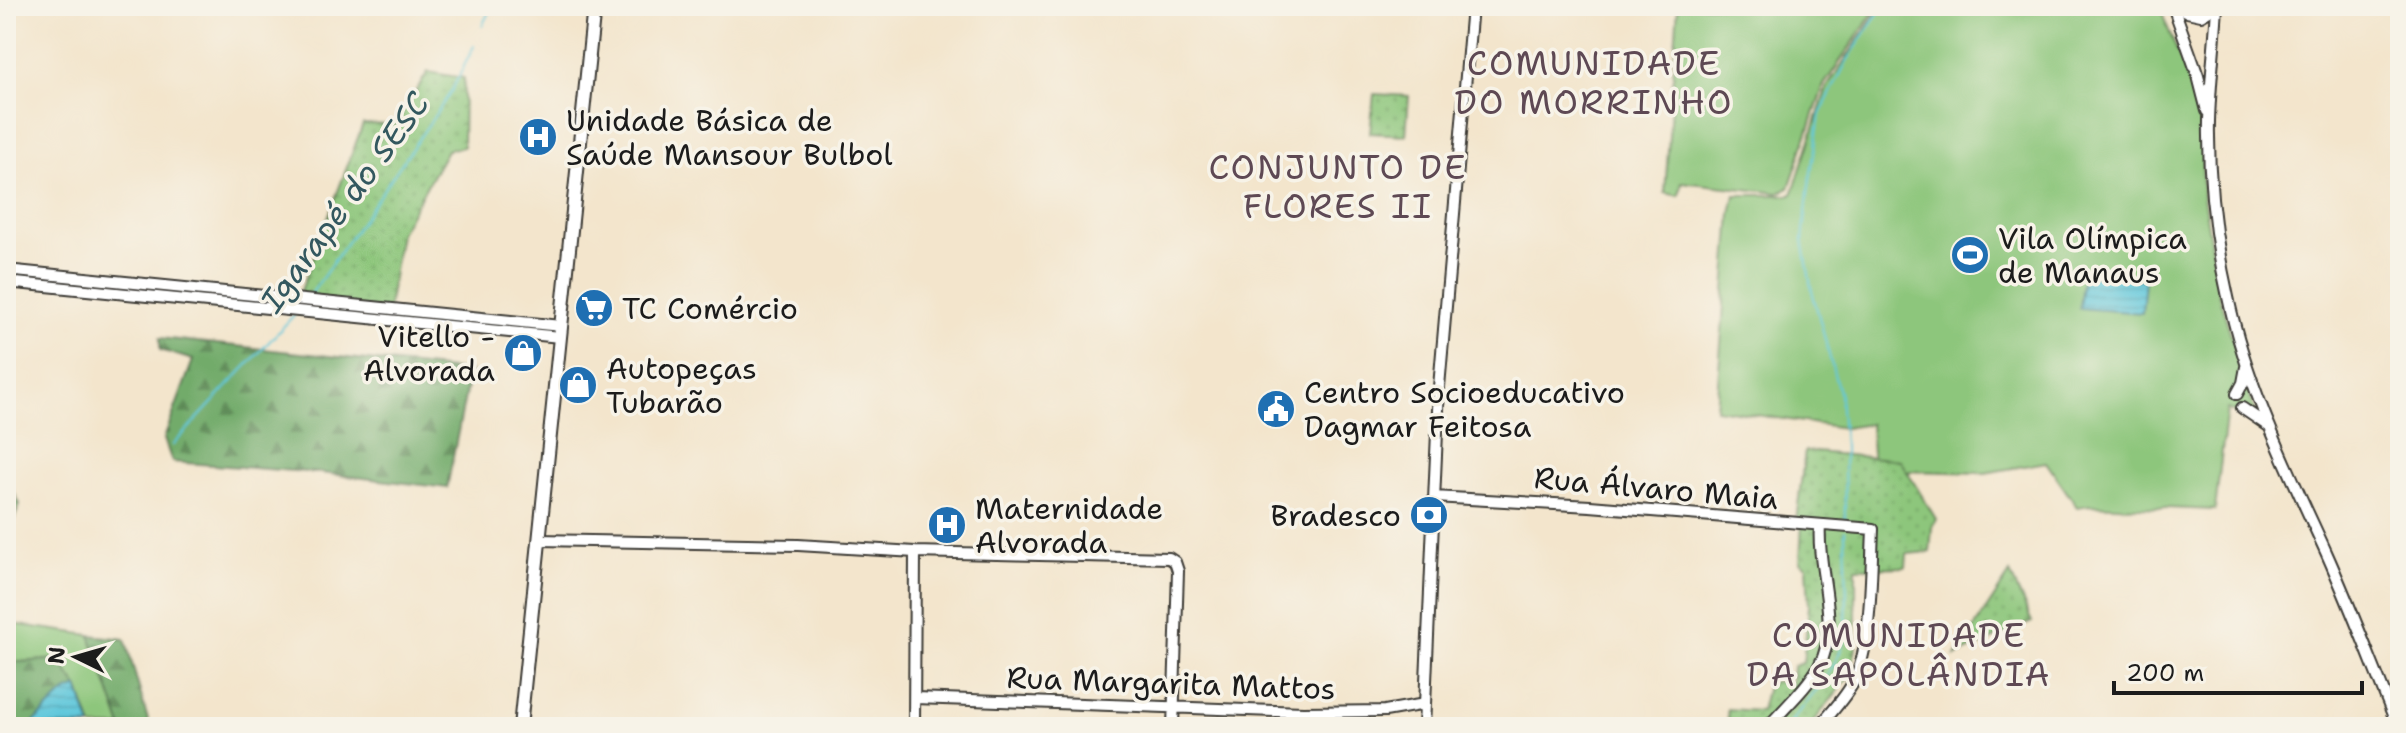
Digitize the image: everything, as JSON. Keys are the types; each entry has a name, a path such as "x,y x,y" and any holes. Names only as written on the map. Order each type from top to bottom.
{"main road":[{"path":"520,727 594,6"}],"street":[{"path":"1424,727 1441,360 1472,6"},
{"path":"2175,6 2187,12 2216,6 2209,121 2216,230 2227,297 2270,427 2398,727"},
{"path":"2175,6 2209,121"},
{"path":"6,270 560,332"},
{"path":"6,282 560,332"},
{"path":"2237,394 2247,365"},
{"path":"2242,408 2270,427"},
{"name":"Rua Álvaro Maia","path":"1434,497 1873,529 1866,638 1861,663 1847,692 1819,727"},
{"path":"1768,727 1812,676 1826,649 1828,625 1819,548 1825,526"},
{"path":"539,540 1169,558 1175,562 1178,571 1173,727"},
{"path":"914,727 915,552"},
{"name":"Rua Margarita Mattos","path":"915,698 1354,712 1385,711 1425,704"}],"green space":[{"path":"1678,6 1878,6 1824,85 1789,188 1779,193 1682,182 1679,196 1665,193"},
{"name":"Vila Olímpica de Manaus","path":"1881,6 2159,6 2201,111 2203,196 2219,296 2259,425 2227,409 2215,510 2077,507 2046,462 1985,473 1910,471 1901,482 1874,483 1870,424 1844,428 1716,409 1735,195 1792,195 1827,87"},
{"path":"428,72 464,78 463,147 447,150 400,233 388,309 297,301 363,124 394,125"},
{"path":"1374,94 1409,96 1406,135 1370,133"},
{"path":"160,338 470,371 447,488 321,473 172,462 164,439 193,360 160,350"},
{"path":"1805,451 1900,460 1936,519 1932,527 1930,552 1907,554 1906,567 1856,568 1856,648 1849,677 1809,727 1729,727 1727,709 1761,711 1768,681 1792,683 1793,666 1803,663 1809,606 1807,566 1800,562 1802,521 1796,521"},
{"path":"6,478 20,504 6,539"},
{"path":"2010,573 2032,622 1956,656"},
{"path":"6,623 90,635 122,727 6,727"},
{"path":"90,635 125,639 150,727 122,727"},
{"path":"58,659 78,687 92,727 6,727 6,663"}],"water":[{"path":"2083,275 2145,280 2142,313 2079,308"},
{"path":"78,687 91,727 29,727 64,693"}],"waterway":[{"name":"Igarapé do SESC","path":"482,26 492,6"},
{"path":"1845,523 1840,396 1811,287 1803,240 1820,114 1847,61 1883,6"},
{"name":"Igarapé do SESC","path":"309,297 451,92 474,46"},
{"name":"Igarapé do SESC","path":"173,445 295,314"},
{"path":"1787,727 1825,679 1841,649 1847,607 1845,530"}],"place":[{"name":"Unidade Básica de Saúde Mansour Bulbol","path":"538,137"},
{"name":"Vila Olímpica de Manaus","path":"1970,255"},
{"name":"TC Comércio","path":"594,308"},
{"name":"Vitello - Alvorada","path":"523,353"},
{"name":"Autopeças Tubarão","path":"578,385"},
{"name":"Centro Socioeducativo Dagmar Feitosa","path":"1276,409"},
{"name":"Bradesco","path":"1429,515"},
{"name":"Maternidade Alvorada","path":"947,525"}],"district":[{"name":"COMUNIDADE DO MORRINHO","path":"1594,82"},
{"name":"CONJUNTO DE FLORES II","path":"1338,186"},
{"name":"COMUNIDADE DA SAPOLÂNDIA","path":"1899,654"}]}
